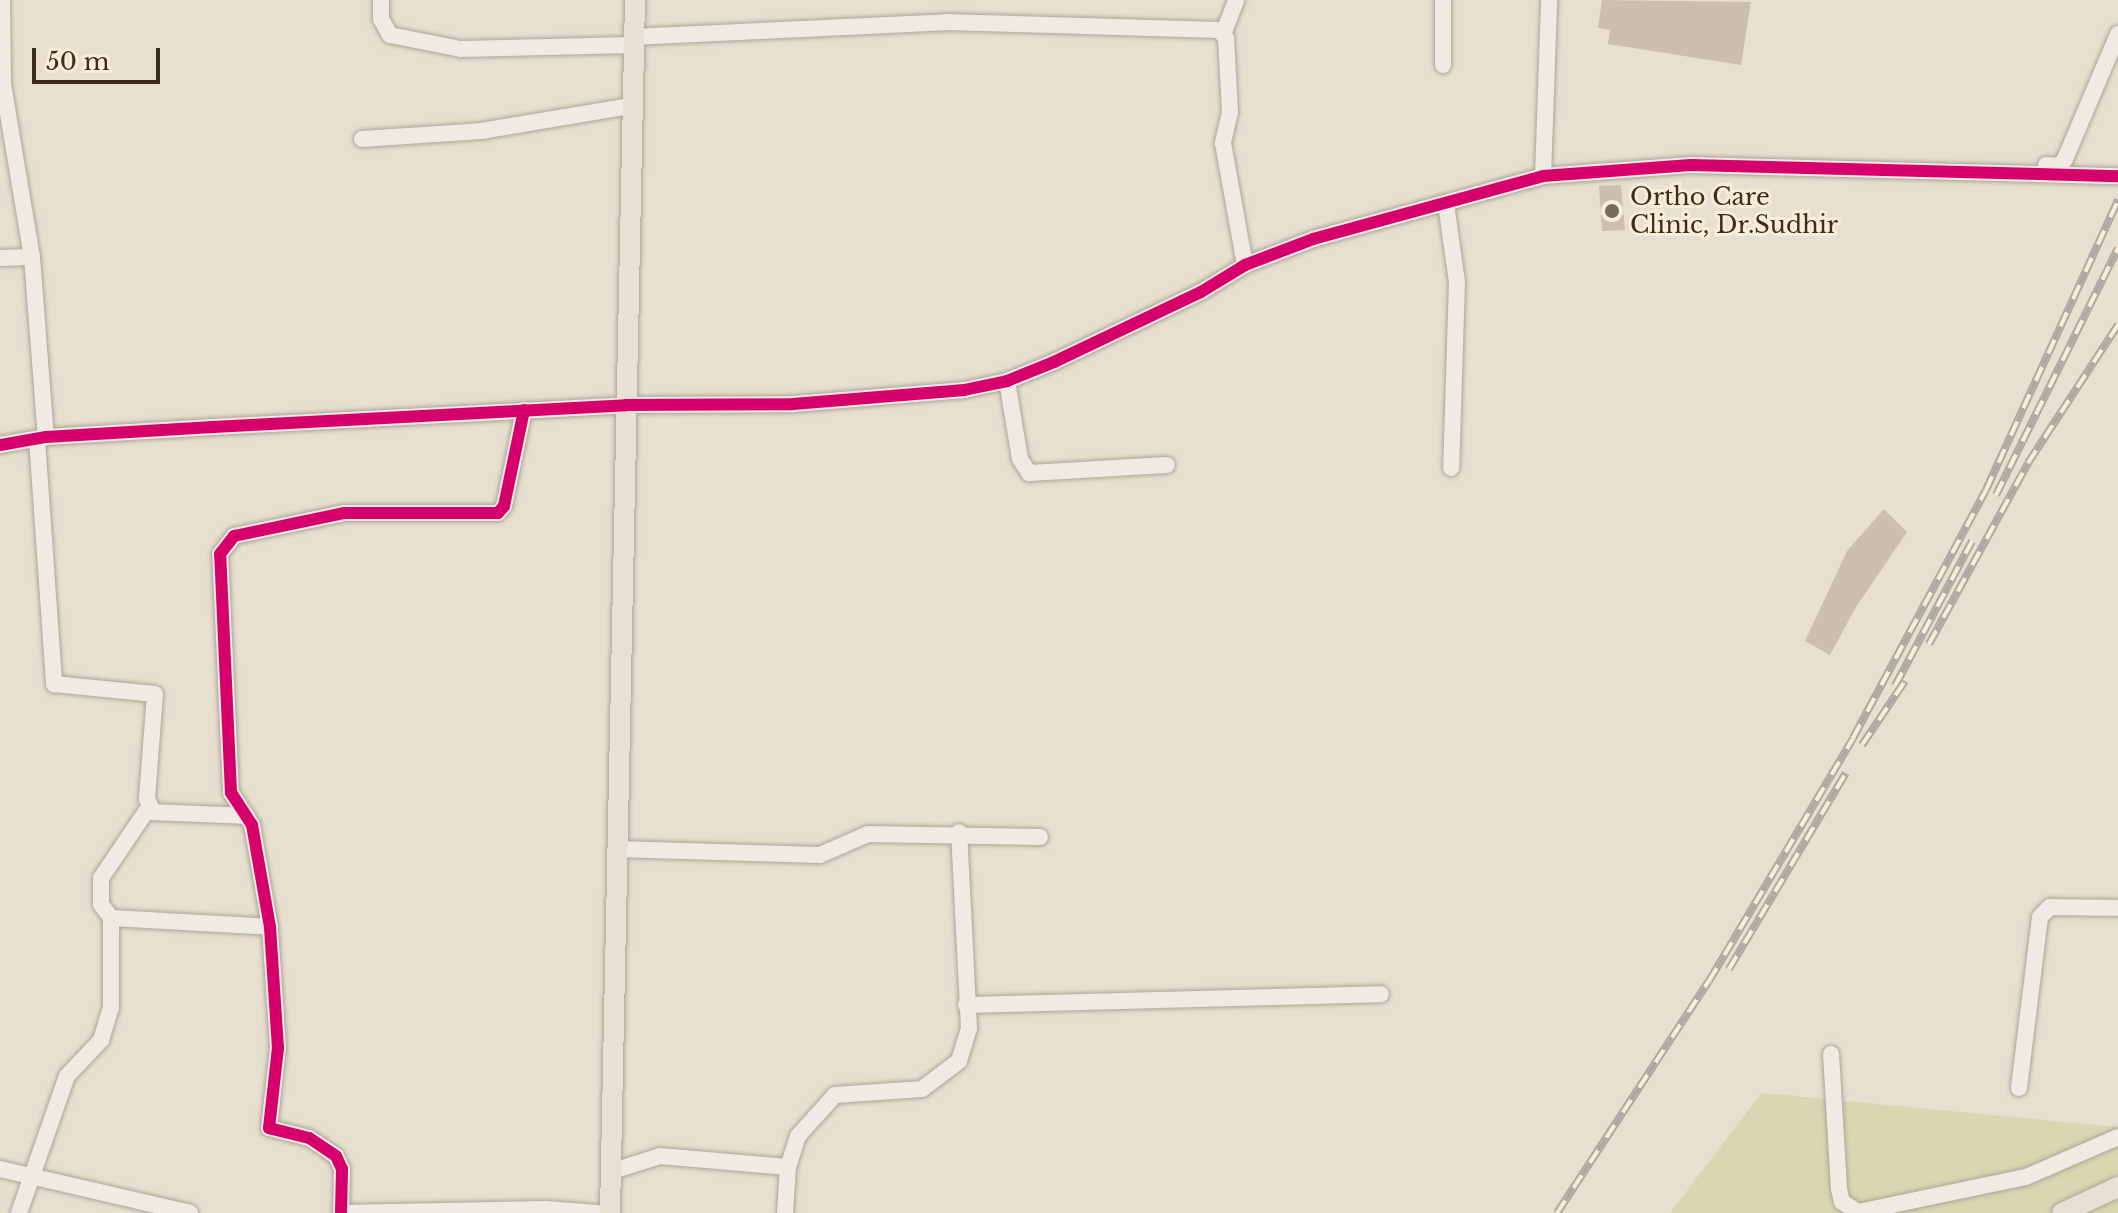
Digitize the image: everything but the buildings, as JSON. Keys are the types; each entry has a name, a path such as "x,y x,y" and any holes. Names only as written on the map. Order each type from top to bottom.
{"main road":[{"path":"610,1213 635,0"},
{"path":"2062,1213 2118,1187"}],"street":[{"path":"2,0 3,84 32,257 51,679 57,687 155,694 149,807 101,878 101,904 111,918 111,1008 101,1040 67,1076 33,1181 19,1213"},
{"path":"381,0 381,19 390,35 461,49 947,22 1110,23 1224,32"},
{"path":"1236,0 1224,32 1230,112 1223,143 1245,265"},
{"path":"1443,0 1443,65"},
{"path":"1543,176 1549,0"},
{"path":"1769,167 1796,160 2059,166 2118,34"},
{"path":"362,139 481,131 631,106"},
{"path":"0,445 42,438 524,410 626,405 793,404 964,390 1007,381 1201,292 1245,265 1313,239 1543,176 1691,165 2118,176"},
{"path":"1446,204 1457,282 1451,468"},
{"path":"0,258 32,257"},
{"path":"1007,381 1020,459 1029,473 1167,465"},
{"path":"524,410 504,506 498,513 344,513 224,542 220,554 231,793 247,816 270,927 278,1048 269,1128 309,1138 336,1156 342,1169 341,1213 546,1209 597,1213"},
{"path":"149,807 160,814 247,816"},
{"path":"616,849 820,855 868,834 959,832 1040,837"},
{"path":"785,1213 788,1167 798,1136 835,1095 922,1089 959,1061 969,1028 959,832"},
{"path":"2019,1088 2040,917 2050,907 2118,908"},
{"path":"111,918 270,927"},
{"path":"966,1005 1381,994"},
{"path":"1831,1054 1839,1189 1842,1202 1858,1212 2026,1177 2118,1137"},
{"path":"613,1171 660,1156 788,1167"},
{"path":"0,1169 33,1181 190,1213"}],"green space":[{"path":"1761,1093 2118,1127 2118,1213 1670,1213"}],"railway":[{"path":"1557,1213 1709,981 1853,738 1986,490 2118,200"},
{"path":"1996,495 2118,248"},
{"path":"1929,644 2028,463 2118,325"},
{"path":"1895,686 1972,541"},
{"path":"1862,745 1905,681"},
{"path":"1729,969 1846,773"}],"cycle path":[{"path":"0,445 46,437 213,427 626,405 793,404 964,390 1007,381 1054,362 1201,292 1245,265 1313,239 1543,176 1691,165 2118,176"},
{"path":"341,1213 342,1169 336,1156 309,1138 269,1128 278,1048 270,927 252,825 231,793 220,554 234,536 344,513 498,513 504,506 524,410"}],"place":[{"name":"Ortho Care Clinic, Dr.Sudhir","path":"1612,211"}]}
